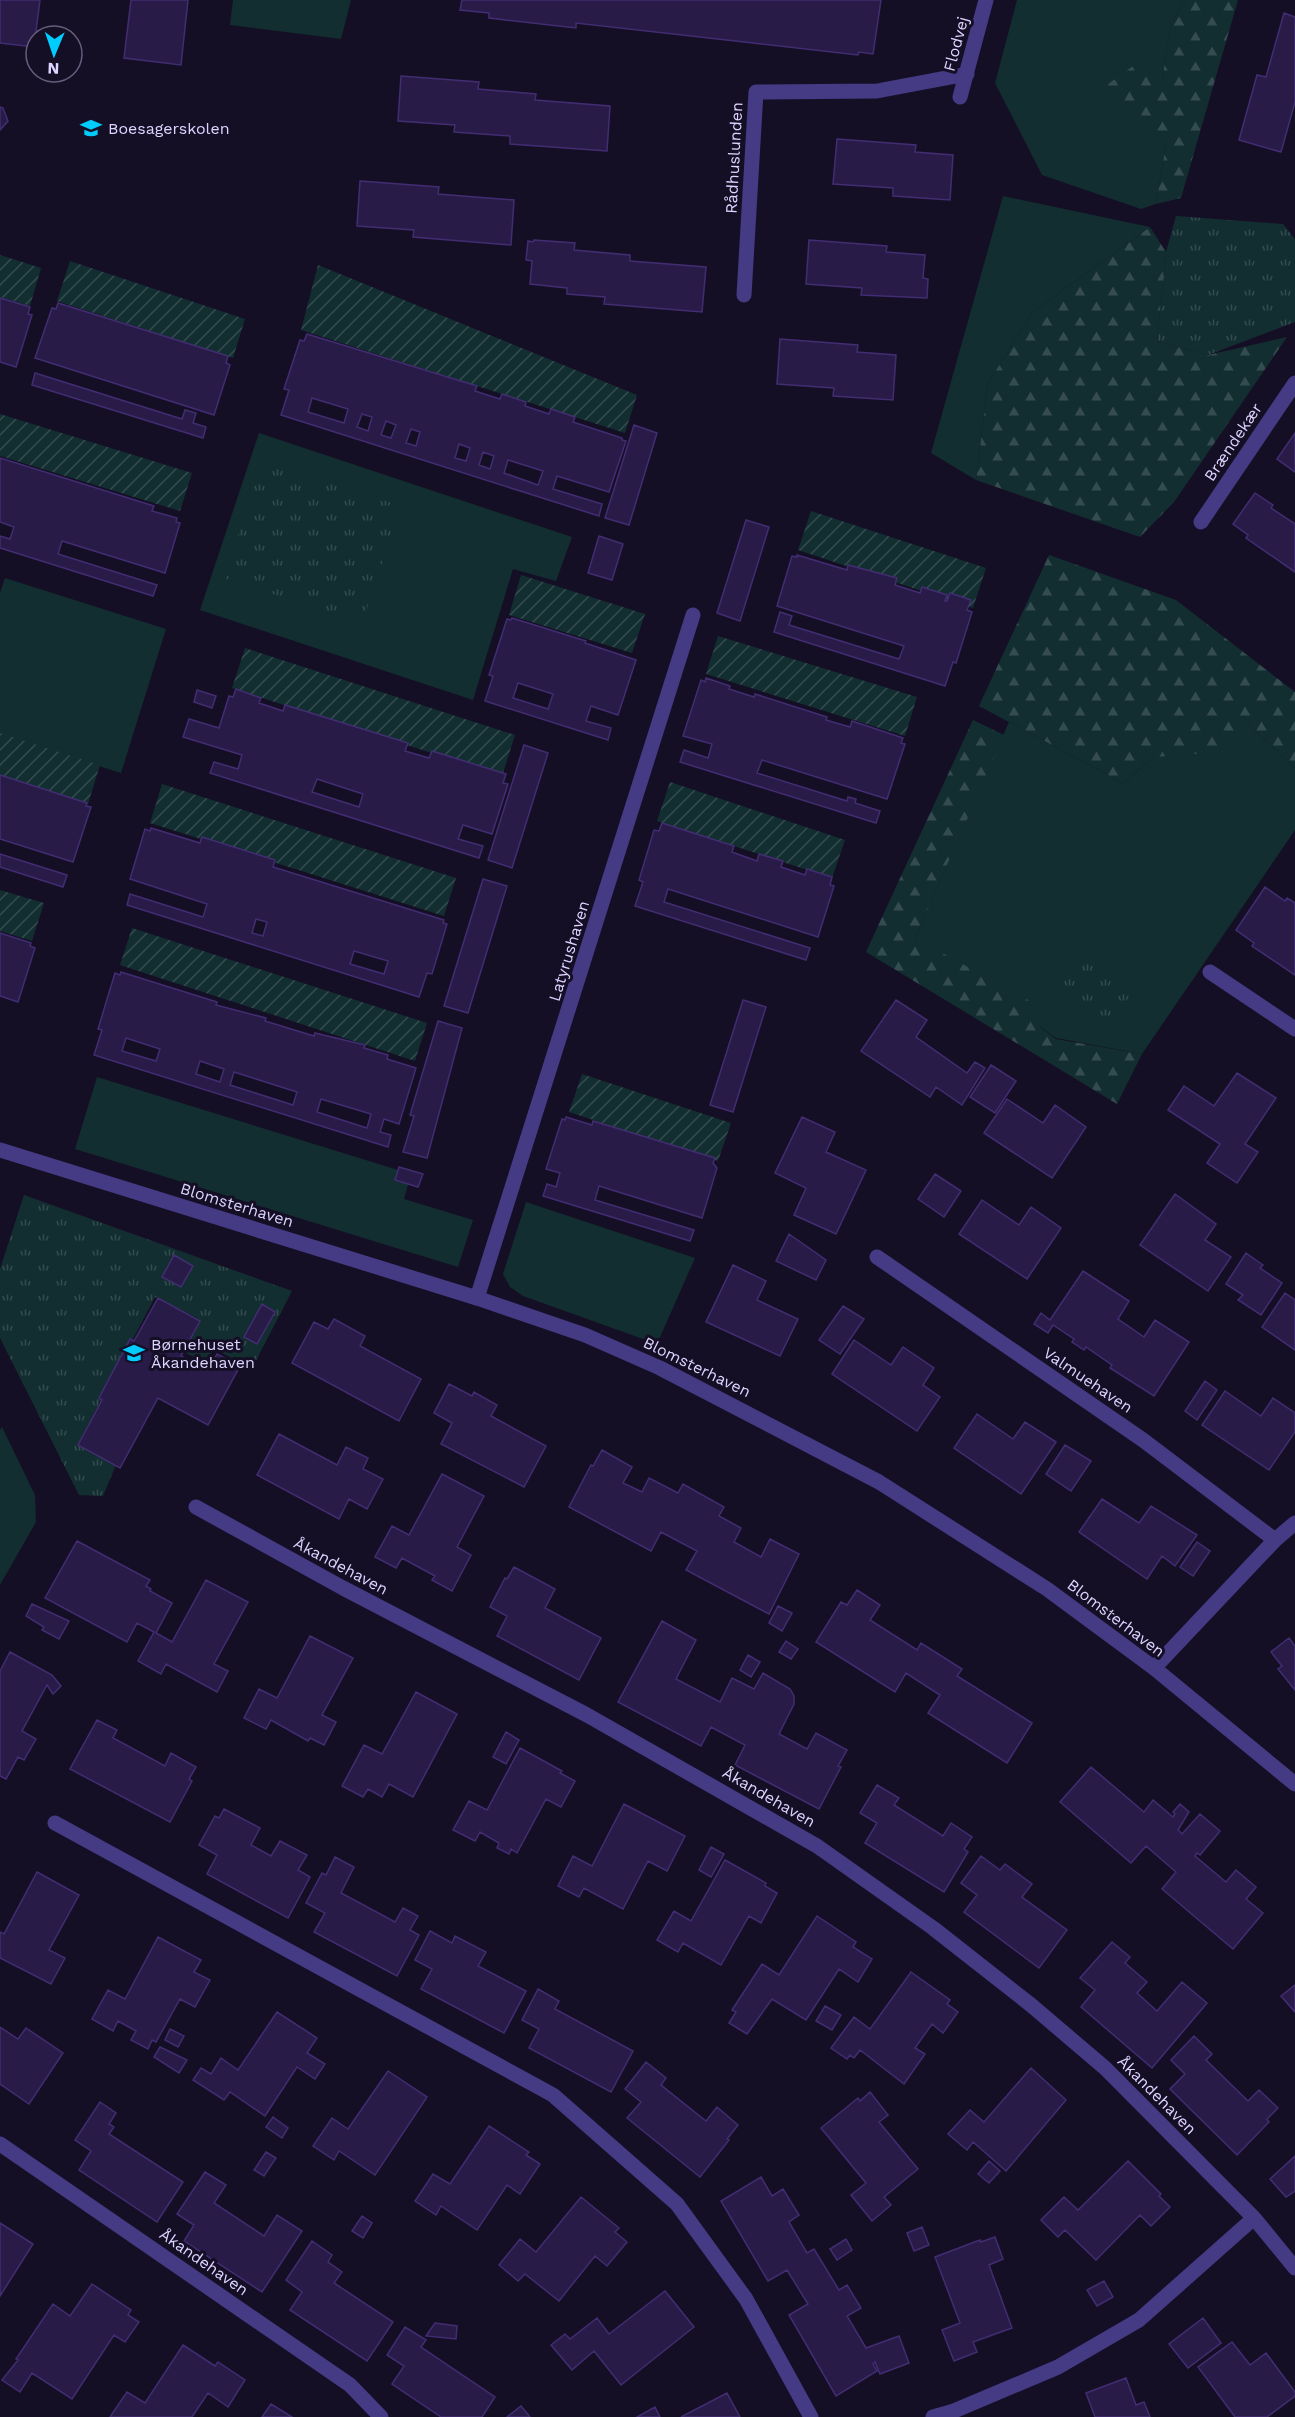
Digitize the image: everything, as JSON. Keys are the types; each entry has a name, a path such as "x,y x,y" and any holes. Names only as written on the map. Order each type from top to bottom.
{"street":[{"name":"Flodvej","path":"960,97 986,0"},
{"name":"Rådhuslunden","path":"744,295 756,92 877,91 967,74"},
{"name":"Brændekær","path":"1201,522 1295,383"},
{"name":"Latyrushaven","path":"477,1298 693,615"},
{"path":"1210,972 1295,1029"},
{"name":"Blomsterhaven","path":"0,1150 477,1298 585,1335 660,1368 879,1482 1047,1589 1154,1668 1295,1784"},
{"name":"Valmuehaven","path":"877,1257 1143,1440 1275,1540"},
{"name":"Åkandehaven","path":"196,1507 343,1588 587,1715 817,1846 933,1928 1031,2005 1105,2068 1254,2218 1295,2268"},
{"path":"1154,1668 1275,1540 1295,1523"},
{"path":"55,1823 553,2094 677,2204 746,2299 811,2417"},
{"name":"Åkandehaven","path":"0,2144 350,2385 381,2417"},
{"path":"933,2417 954,2411 1058,2367 1139,2320 1254,2218"}],"green space":[{"path":"233,0 351,0 341,39 230,25"},
{"path":"1017,0 1186,0 1171,23 1162,82 1166,144 1156,204 1141,209 1042,175 995,83"},
{"path":"1186,0 1238,0 1181,198 1156,204 1166,144 1104,87 1133,66 1162,81 1171,23"},
{"path":"1003,196 1150,227 1032,313 988,383 976,480 931,453"},
{"path":"1176,216 1283,224 1295,239 1295,322 1208,355 1157,341 1166,252"},
{"path":"1150,227 1166,252 1157,341 1208,355 1287,337 1174,502 1140,537 976,480 988,383 1032,313"},
{"path":"0,255 41,268 30,306 0,297"},
{"path":"70,261 245,319 233,358 57,301"},
{"path":"318,265 637,395 625,433 301,330"},
{"path":"0,414 192,473 180,511 0,456"},
{"path":"259,433 572,537 556,581 513,569 473,700 200,610"},
{"path":"263,460 401,506 362,623 224,578"},
{"path":"811,511 986,568 973,608 798,550"},
{"path":"1049,555 1176,600 1295,692 1295,768 1246,722 1234,751 1154,757 1123,783 979,706"},
{"path":"521,575 645,614 632,653 509,615"},
{"path":"5,578 166,629 121,773 0,735 0,593"},
{"path":"718,636 917,697 905,736 706,674"},
{"path":"245,648 515,735 502,776 232,688"},
{"path":"973,720 1004,735 915,938 1039,1006 1040,1027 1056,1039 1142,1054 1117,1104 866,952"},
{"path":"1009,722 1123,783 1154,757 1246,722 1295,768 1295,830 1142,1054 1056,1038 915,938"},
{"path":"0,733 100,765 88,804 0,777"},
{"path":"670,782 845,840 832,878 657,821"},
{"path":"162,784 456,878 444,916 150,823"},
{"path":"0,890 44,903 32,941 0,931"},
{"path":"132,928 427,1023 415,1061 120,965"},
{"path":"1081,955 1134,989 1110,1026 1057,992"},
{"path":"582,1074 731,1123 718,1161 569,1112"},
{"path":"97,1077 411,1174 404,1199 473,1220 458,1267 75,1149"},
{"name":"Børnehuset Åkandehaven","path":"24,1195 292,1291 252,1368 214,1349 206,1363 180,1350 197,1318 155,1297 80,1440 118,1460 103,1496 79,1495 0,1338 0,1269"},
{"path":"526,1202 695,1258 657,1344 523,1296 510,1287 503,1274"},
{"path":"2,1427 35,1495 36,1522 0,1585 0,1430"}],"building":[{"path":"0,0 40,0 37,24 24,24 24,46 0,43"},
{"path":"131,0 188,0 181,65 124,58"},
{"path":"462,0 881,0 873,54 859,52 858,55 576,23 576,28 489,18 489,13 460,10"},
{"path":"1284,13 1295,17 1295,102 1281,152 1239,140 1257,75 1266,77"},
{"path":"401,76 479,82 478,89 536,94 535,100 610,106 607,151 510,144 510,136 454,132 455,125 398,121"},
{"path":"0,107 3,108 8,121 0,130"},
{"path":"837,139 916,145 915,152 953,155 950,200 893,196 893,188 833,184"},
{"path":"360,181 439,187 438,194 514,200 511,245 413,237 414,230 357,226"},
{"path":"534,240 575,243 574,250 630,255 630,261 706,267 702,312 604,304 605,297 567,294 567,288 530,284 532,261 526,260 528,241 533,242"},
{"path":"809,240 887,246 886,252 925,255 923,278 928,279 927,298 861,295 862,288 806,284"},
{"path":"0,298 30,307 28,314 32,315 16,367 0,362"},
{"path":"58,303 228,356 226,363 230,365 214,415 35,358 52,308 56,309"},
{"path":"307,334 477,386 475,391 500,399 502,394 526,402 525,406 549,414 551,409 575,417 573,422 622,438 626,441 609,492 557,476 553,489 602,504 599,516 281,415 289,390 284,389 300,340 304,341","holes":["312,398 348,409 344,423 308,412","362,414 372,417 368,431 357,427","386,421 396,425 391,438 381,435","411,429 420,432 416,446 406,443","459,444 470,448 466,461 455,458","483,452 494,456 490,469 479,465","508,460 543,471 538,485 504,473"]},
{"path":"780,339 858,345 857,352 896,355 893,400 833,396 834,388 777,384"},
{"path":"35,373 182,419 185,410 196,413 193,423 206,427 203,438 32,385"},
{"path":"634,425 657,433 629,525 605,518"},
{"path":"1295,433 1295,472 1277,459"},
{"path":"0,458 154,506 152,511 177,518 176,522 180,523 165,573 62,541 58,554 157,585 153,596 0,548 0,536 10,539 14,527 0,522"},
{"path":"1255,493 1273,505 1271,508 1295,524 1295,572 1246,538 1248,535 1233,524"},
{"path":"746,520 769,527 740,621 717,613"},
{"path":"599,536 623,544 612,580 588,573"},
{"path":"797,555 847,570 848,565 897,578 895,585 920,593 922,587 947,595 945,601 950,593 971,600 967,610 972,612 956,663 953,662 945,686 774,632 780,612 792,616 789,625 899,659 904,646 777,606 792,556 797,557"},
{"path":"512,618 586,641 585,643 636,660 618,715 591,706 586,721 611,728 608,740 485,701 493,676 489,675 507,619","holes":["518,683 553,694 548,709 513,698"]},
{"path":"706,678 730,686 729,689 754,697 755,694 827,717 826,720 850,727 852,721 903,738 901,743 905,744 887,799 762,760 757,773 847,801 848,797 856,799 855,803 880,811 876,823 680,762 684,750 708,758 712,744 683,736 701,680 705,682"},
{"path":"236,689 261,698 259,703 283,711 285,705 408,743 405,751 429,758 432,751 506,774 503,783 508,784 492,834 463,825 458,839 483,846 479,858 210,773 214,762 238,769 242,755 183,737 189,719 219,728 229,696 233,697","holes":["317,779 363,794 359,807 312,792"]},
{"path":"197,690 216,696 212,708 194,702"},
{"path":"524,745 548,753 512,868 488,860"},
{"path":"0,775 87,803 86,806 91,807 73,862 0,839"},
{"path":"662,823 734,846 732,852 757,861 759,854 783,861 781,867 805,875 807,869 832,877 830,885 834,886 818,937 668,889 664,902 810,948 806,960 635,906 643,882 639,880 654,830 659,831"},
{"path":"151,828 200,843 202,837 275,860 273,867 444,920 443,923 447,924 432,974 427,973 419,997 127,905 130,894 203,917 207,904 130,879 145,829 150,831","holes":["256,919 267,922 263,936 252,933","354,951 388,961 384,974 350,964"]},
{"path":"0,854 67,875 63,887 0,867"},
{"path":"483,879 507,886 468,1013 444,1006"},
{"path":"1265,887 1285,901 1287,898 1295,903 1295,975 1252,946 1254,943 1236,930"},
{"path":"0,933 31,943 30,946 35,948 18,1002 0,996"},
{"path":"121,972 217,1002 216,1005 266,1018 265,1021 314,1036 315,1033 365,1045 364,1048 388,1055 387,1059 416,1068 399,1124 384,1119 380,1132 391,1135 388,1147 94,1055 102,1030 98,1029 115,973 120,975","holes":["126,1038 160,1049 156,1061 122,1051","200,1061 224,1069 220,1082 196,1074","234,1072 297,1092 293,1105 230,1085","321,1099 371,1114 367,1128 317,1112"]},
{"path":"743,1000 766,1007 733,1112 710,1105"},
{"path":"896,1000 927,1020 916,1037 967,1073 975,1062 985,1068 962,1105 936,1087 930,1097 861,1051"},
{"path":"438,1021 462,1028 427,1158 403,1152 414,1116 410,1115"},
{"path":"991,1065 1016,1081 995,1113 970,1097"},
{"path":"1237,1073 1276,1098 1245,1144 1258,1152 1237,1183 1207,1163 1220,1144 1168,1110 1184,1086 1214,1106"},
{"path":"1007,1099 1043,1123 1055,1105 1086,1127 1052,1178 984,1133"},
{"path":"566,1117 592,1125 593,1121 715,1158 713,1163 717,1168 702,1218 599,1186 595,1200 694,1230 690,1241 543,1196 547,1184 556,1187 560,1173 546,1169 562,1119 565,1120"},
{"path":"802,1117 835,1132 826,1152 866,1170 836,1234 794,1215 806,1188 775,1173"},
{"path":"399,1167 423,1174 418,1187 395,1180"},
{"path":"935,1174 961,1191 944,1217 918,1199"},
{"path":"1175,1194 1216,1224 1205,1240 1231,1257 1208,1291 1140,1245"},
{"path":"982,1200 1019,1225 1031,1207 1061,1228 1027,1279 959,1234"},
{"path":"789,1234 826,1260 816,1280 776,1261"},
{"path":"1246,1253 1263,1265 1260,1268 1282,1283 1261,1315 1238,1300 1243,1295 1226,1284"},
{"path":"174,1255 193,1266 181,1287 162,1277"},
{"path":"733,1265 766,1281 757,1300 798,1319 780,1356 706,1322"},
{"path":"1083,1271 1129,1301 1118,1319 1144,1337 1155,1320 1189,1342 1154,1396 1110,1368 1112,1365 1086,1347 1084,1350 1072,1342 1074,1339 1053,1325 1048,1333 1034,1324 1041,1313 1050,1320"},
{"path":"1285,1293 1295,1300 1295,1350 1262,1327"},
{"path":"158,1298 200,1321 181,1356 208,1370 217,1354 240,1366 208,1425 158,1398 120,1468 78,1445 102,1400 99,1398 130,1339 134,1341"},
{"path":"262,1304 275,1312 257,1344 244,1337"},
{"path":"843,1306 864,1319 840,1354 819,1340"},
{"path":"334,1319 365,1336 360,1346 421,1379 399,1421 292,1363 314,1322 328,1329"},
{"path":"854,1340 891,1365 903,1347 934,1368 923,1385 940,1397 917,1431 832,1374"},
{"path":"1205,1381 1217,1390 1197,1420 1185,1411"},
{"path":"449,1384 472,1396 474,1392 497,1405 491,1416 546,1446 524,1487 441,1444 452,1423 434,1413"},
{"path":"1225,1391 1261,1416 1273,1398 1295,1413 1295,1432 1269,1470 1202,1425"},
{"path":"977,1414 1013,1439 1025,1422 1056,1442 1021,1494 954,1448"},
{"path":"279,1434 337,1465 346,1447 368,1458 363,1469 383,1479 367,1509 349,1499 339,1519 257,1475"},
{"path":"1065,1445 1091,1461 1071,1491 1046,1474"},
{"path":"602,1450 632,1467 623,1483 642,1492 649,1478 678,1493 683,1484 724,1507 719,1516 741,1528 734,1542 761,1557 770,1539 799,1554 769,1614 686,1570 697,1551 661,1532 651,1551 569,1507 591,1465 593,1466"},
{"path":"442,1474 484,1496 457,1547 471,1555 452,1591 432,1580 435,1576 402,1558 396,1568 375,1557 392,1526 409,1535"},
{"path":"1102,1499 1139,1523 1151,1506 1197,1535 1175,1566 1162,1556 1147,1579 1079,1532"},
{"path":"77,1541 150,1580 146,1586 151,1589 150,1591 172,1603 156,1633 172,1642 206,1580 248,1602 214,1664 228,1671 217,1692 166,1664 161,1674 138,1661 154,1632 137,1623 127,1642 45,1598"},
{"path":"1197,1542 1210,1551 1193,1576 1180,1567"},
{"path":"514,1567 555,1589 545,1608 601,1638 579,1680 497,1636 507,1616 490,1607 505,1578 507,1579"},
{"path":"857,1590 880,1605 870,1620 917,1650 921,1643 962,1669 957,1676 1032,1723 1007,1763 928,1713 940,1695 906,1673 895,1692 816,1642 841,1602 847,1605"},
{"path":"32,1604 69,1621 59,1639 42,1630 44,1627 26,1616"},
{"path":"778,1606 792,1613 782,1631 769,1623"},
{"path":"662,1621 696,1640 676,1679 720,1702 732,1678 754,1689 763,1673 790,1689 794,1696 794,1704 779,1734 807,1749 816,1733 847,1750 838,1766 841,1767 819,1809 735,1765 745,1745 711,1727 701,1746 618,1702"},
{"path":"310,1636 353,1658 322,1715 336,1722 324,1745 310,1738 308,1741 271,1720 266,1729 244,1718 259,1689 277,1698"},
{"path":"1289,1638 1295,1646 1295,1690 1278,1669 1282,1666 1271,1652"},
{"path":"786,1641 798,1649 791,1659 779,1652"},
{"path":"10,1652 52,1675 61,1686 53,1694 47,1685 22,1731 36,1739 24,1760 18,1757 6,1779 0,1776 0,1671"},
{"path":"748,1655 760,1662 751,1677 740,1670"},
{"path":"416,1692 457,1714 413,1797 389,1784 382,1797 368,1789 363,1797 342,1786 364,1745 382,1754"},
{"path":"97,1720 117,1730 113,1738 165,1766 171,1753 196,1767 189,1779 192,1781 170,1822 70,1769"},
{"path":"506,1732 519,1740 506,1764 493,1757"},
{"path":"520,1748 562,1771 560,1773 575,1781 561,1807 546,1799 517,1853 511,1849 509,1854 497,1848 499,1843 480,1832 475,1841 453,1830 469,1801 487,1810"},
{"path":"1091,1767 1144,1812 1153,1800 1173,1817 1175,1814 1173,1812 1180,1804 1189,1812 1178,1830 1182,1834 1200,1814 1220,1831 1200,1855 1197,1853 1195,1856 1226,1882 1236,1870 1256,1887 1246,1899 1263,1913 1233,1949 1162,1889 1176,1872 1146,1846 1131,1863 1060,1802"},
{"path":"877,1785 899,1798 894,1805 943,1836 951,1823 972,1837 964,1849 968,1852 944,1892 865,1843 877,1823 860,1813"},
{"path":"624,1804 685,1836 667,1871 648,1861 623,1909 584,1888 579,1897 558,1886 573,1856 592,1866"},
{"path":"224,1809 260,1828 251,1845 271,1856 280,1841 307,1855 298,1870 310,1877 288,1918 207,1874 217,1855 199,1845 215,1816 219,1818"},
{"path":"711,1847 724,1854 711,1877 699,1870"},
{"path":"981,1856 1000,1870 1005,1864 1032,1884 1022,1897 1067,1930 1039,1968 964,1912 977,1895 961,1883"},
{"path":"335,1857 354,1867 341,1893 395,1922 403,1908 418,1916 410,1930 419,1935 397,1976 314,1932 325,1913 306,1903 322,1873 326,1875"},
{"path":"725,1860 766,1883 765,1886 777,1893 761,1923 749,1916 721,1965 683,1943 678,1952 657,1940 674,1911 691,1921"},
{"path":"37,1872 79,1895 49,1950 65,1958 51,1984 0,1958 0,1932 4,1934"},
{"path":"817,1916 856,1942 853,1947 872,1959 858,1982 839,1969 806,2020 772,1999 747,2034 729,2023 736,2012 732,2010 762,1964 779,1975"},
{"path":"430,1931 452,1943 455,1936 486,1952 478,1966 526,1991 504,2033 421,1989 432,1969 415,1960"},
{"path":"158,1937 201,1960 194,1972 210,1980 195,2007 180,1999 156,2042 152,2040 148,2049 131,2040 136,2031 118,2021 113,2031 92,2019 108,1990 125,1999"},
{"path":"1112,1942 1130,1957 1125,1963 1147,1982 1137,1993 1157,2011 1182,1982 1207,2003 1152,2068 1081,2007 1095,1990 1080,1978"},
{"path":"911,1972 950,2000 947,2004 958,2012 943,2033 932,2024 915,2048 925,2054 904,2084 860,2050 854,2058 850,2055 847,2059 831,2048 854,2017 870,2029"},
{"path":"1295,1985 1295,2012 1281,1996"},
{"path":"538,1989 559,2001 555,2009 633,2051 611,2092 529,2048 539,2029 522,2020"},
{"path":"825,2006 841,2015 832,2030 816,2021"},
{"path":"277,2012 317,2038 307,2053 325,2064 315,2079 297,2067 265,2116 230,2092 224,2100 193,2080 201,2068 211,2074 221,2058 238,2070"},
{"path":"0,2027 18,2039 26,2028 63,2053 29,2104 0,2084"},
{"path":"170,2029 184,2036 178,2047 165,2040"},
{"path":"1194,2036 1212,2054 1206,2060 1248,2101 1259,2090 1278,2108 1267,2119 1269,2122 1237,2155 1170,2089 1185,2074 1171,2060"},
{"path":"160,2047 187,2060 179,2073 154,2057"},
{"path":"646,2062 666,2078 661,2085 706,2121 717,2107 738,2125 700,2177 627,2118 641,2102 625,2089"},
{"path":"1031,2068 1066,2100 1006,2171 973,2142 967,2150 948,2134 970,2110 984,2122"},
{"path":"388,2071 427,2097 375,2175 339,2151 334,2160 313,2146 332,2118 348,2129"},
{"path":"870,2092 888,2115 879,2122 918,2169 884,2197 891,2205 872,2221 851,2195 866,2183 821,2128 858,2098 860,2101"},
{"path":"100,2102 116,2113 109,2124 114,2127 109,2134 183,2182 157,2222 79,2170 91,2151 75,2140"},
{"path":"273,2117 288,2128 282,2138 266,2127"},
{"path":"489,2126 529,2152 526,2155 540,2164 520,2194 507,2185 477,2230 441,2206 436,2215 415,2201 433,2174 450,2184"},
{"path":"266,2152 276,2158 264,2176 254,2170"},
{"path":"1295,2156 1295,2191 1286,2197 1270,2179"},
{"path":"989,2161 1000,2171 989,2183 978,2174"},
{"path":"1128,2161 1161,2194 1159,2196 1170,2207 1151,2226 1140,2215 1096,2260 1065,2230 1058,2237 1041,2220 1064,2197 1078,2210"},
{"path":"205,2172 226,2185 214,2203 264,2236 277,2215 302,2231 262,2292 184,2241 194,2225 177,2214"},
{"path":"761,2177 772,2196 783,2189 799,2215 789,2222 807,2253 814,2249 839,2290 847,2285 861,2308 847,2316 866,2348 899,2336 909,2363 880,2374 875,2362 873,2364 877,2371 836,2396 789,2315 808,2304 787,2270 768,2281 721,2201"},
{"path":"581,2197 619,2228 615,2232 627,2242 607,2266 595,2256 559,2301 525,2274 518,2281 499,2265 520,2239 536,2252"},
{"path":"362,2216 372,2223 363,2238 352,2231"},
{"path":"0,2223 33,2244 0,2296"},
{"path":"922,2227 929,2245 914,2251 907,2233"},
{"path":"995,2237 1003,2259 989,2265 1012,2328 973,2342 977,2352 954,2361 942,2330 960,2323 935,2257 980,2240 981,2242"},
{"path":"846,2239 852,2250 837,2260 830,2249"},
{"path":"312,2241 332,2255 328,2262 342,2272 334,2283 393,2322 367,2361 290,2310 302,2292 286,2280"},
{"path":"1104,2281 1113,2297 1097,2306 1087,2290"},
{"path":"92,2284 131,2310 128,2315 139,2322 125,2342 114,2335 72,2399 32,2373 20,2392 2,2380 18,2360 16,2359 53,2304 70,2316"},
{"path":"665,2291 694,2327 621,2385 594,2351 572,2370 551,2345 565,2334 570,2339 597,2318 609,2334"},
{"path":"1203,2318 1221,2343 1188,2368 1169,2344"},
{"path":"435,2323 457,2326 456,2339 426,2336"},
{"path":"405,2327 426,2340 421,2347 495,2397 482,2417 441,2417 392,2384 404,2366 387,2355"},
{"path":"1232,2342 1250,2365 1266,2353 1295,2392 1295,2396 1267,2417 1235,2417 1198,2367"},
{"path":"183,2345 215,2366 218,2362 245,2380 228,2407 208,2393 192,2417 110,2417 127,2392 145,2403"},
{"path":"1126,2378 1136,2405 1144,2402 1150,2417 1095,2417 1086,2393"},
{"path":"727,2393 740,2417 681,2417"},
{"path":"271,2404 292,2417 262,2417"},
{"path":"521,2406 530,2417 507,2417"},
{"path":"655,2407 660,2417 637,2417"}],"place":[{"name":"Boesagerskolen","path":"91,128"},
{"name":"Børnehuset Åkandehaven","path":"134,1353"}]}
